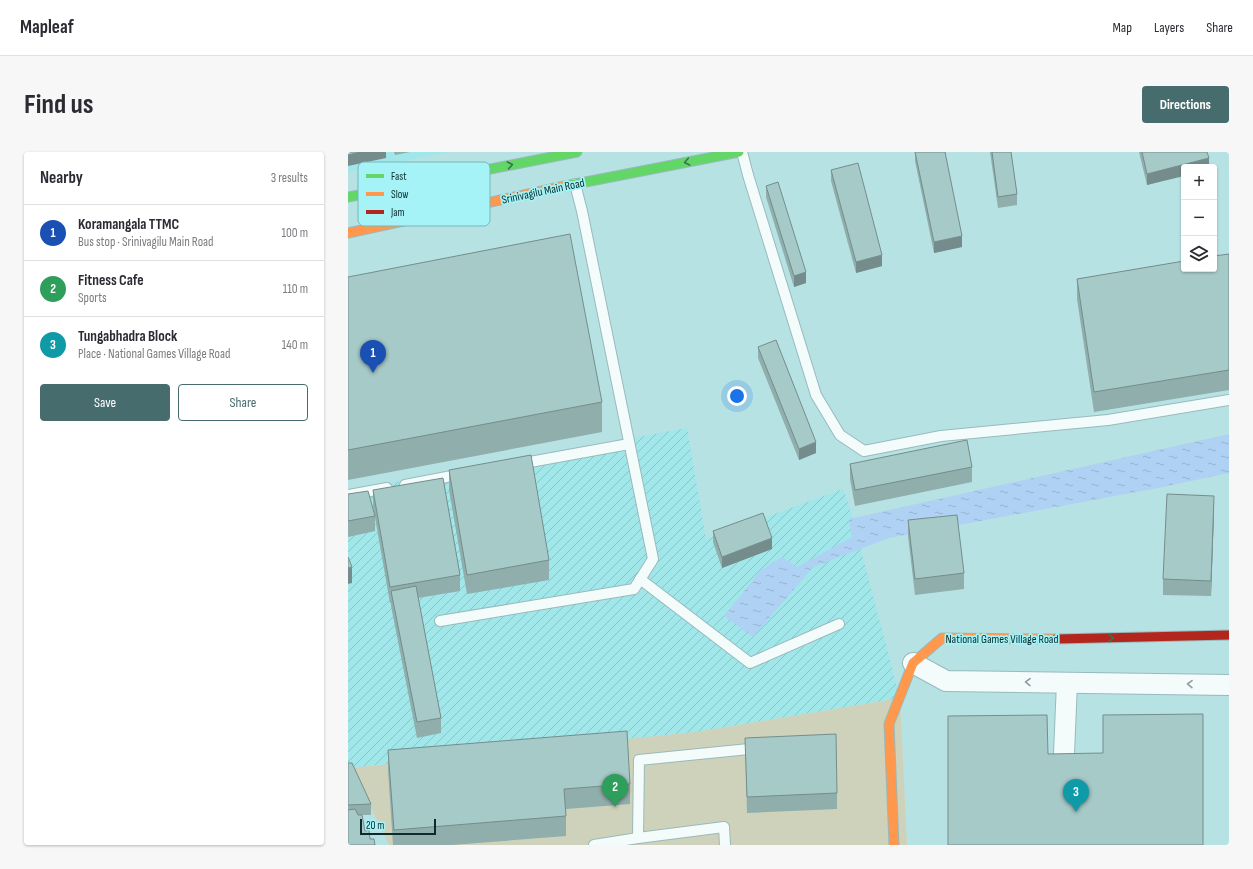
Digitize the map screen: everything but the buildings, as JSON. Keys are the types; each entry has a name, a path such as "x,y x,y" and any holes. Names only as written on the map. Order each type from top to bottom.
{"main road":[{"path":"490,171 563,157 577,152"},
{"name":"Srinivagilu Main Road","path":"490,200 570,182 739,152"},
{"path":"348,197 358,195"},
{"name":"Srinivagilu Main Road","path":"348,233 378,226"},
{"name":"National Games Village Road","path":"913,663 942,638 1072,639 1229,635"},
{"path":"894,845 889,724 913,663"}],"street":[{"path":"913,663 946,681 1229,685"},
{"path":"1064,753 1067,683"}],"lane":[{"path":"742,152 748,176 816,395 840,436 864,452 941,436 1108,420 1229,400"},
{"path":"440,621 634,589 653,559 582,211 570,182"},
{"path":"512,465 629,444"},
{"path":"348,495 473,472"},
{"path":"640,579 750,663 839,624"},
{"path":"638,838 638,760 768,747"},
{"path":"594,845 724,827 725,845"}],"shaded area":[{"path":"348,152 449,152 398,162 358,162 358,170 348,172"},
{"path":"687,428 706,539 843,489 850,509 900,698 695,732 348,768 348,491"}],"green space":[{"path":"900,698 907,845 389,845 351,768 695,732"}],"water":[{"path":"1229,434 1229,473 1158,488 889,538 813,567 753,637 724,616 761,570 782,557 797,567 852,537 849,519"}],"traffic: fast":[{"path":"490,169 577,152"},
{"path":"565,186 739,152"},
{"path":"348,197 358,195"}],"traffic: slow":[{"path":"490,202 565,186"},
{"path":"348,233 380,226"},
{"path":"894,845 889,724 913,663 942,638 1056,639"}],"traffic: jam":[{"path":"1056,639 1229,635"}],"place":[{"name":"Koramangala TTMC","path":"373,373"},
{"name":"Fitness Cafe","path":"615,807"},
{"name":"Tungabhadra Block","path":"1076,812"}]}
